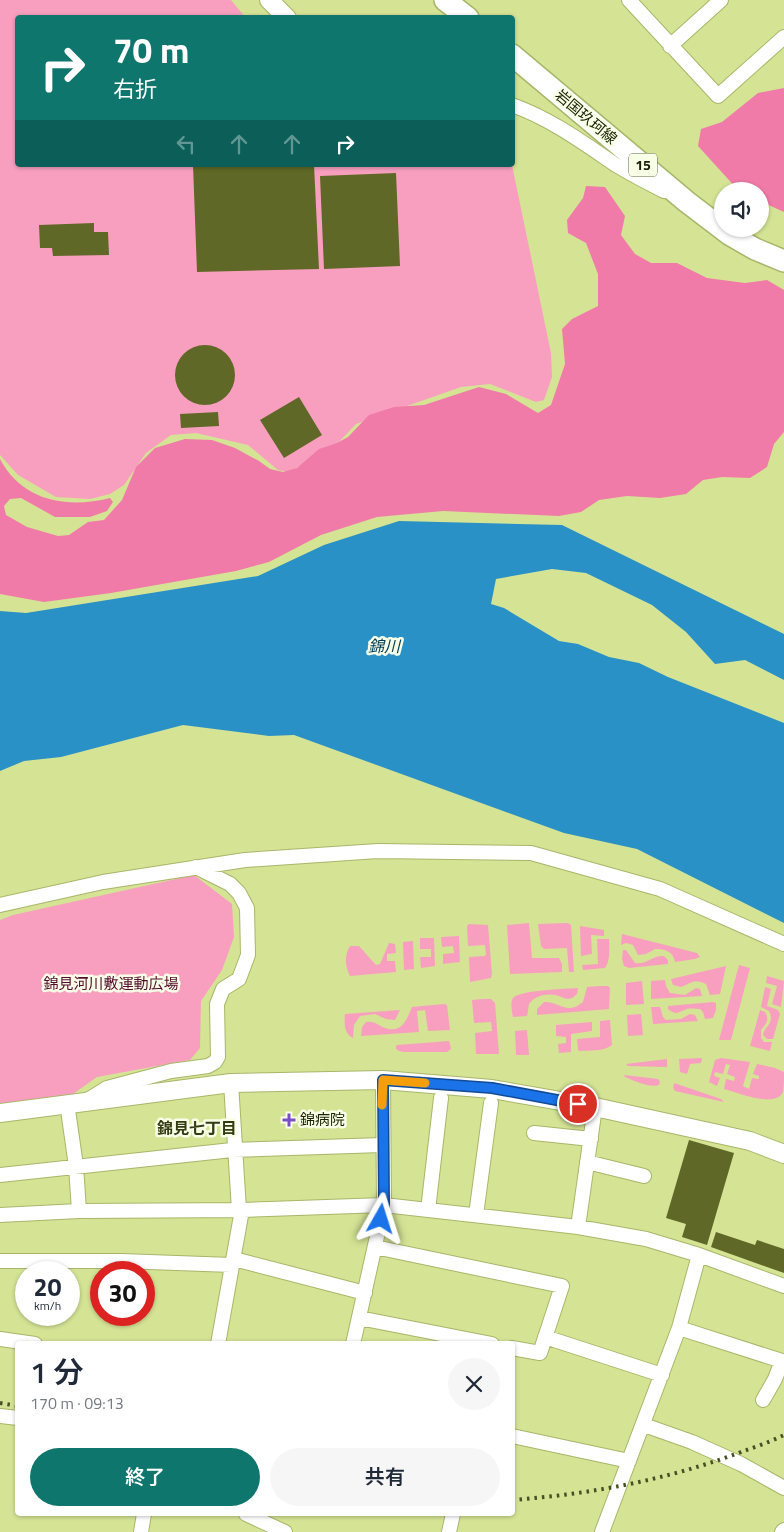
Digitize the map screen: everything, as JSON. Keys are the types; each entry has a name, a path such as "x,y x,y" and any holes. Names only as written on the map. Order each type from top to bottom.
{"main road":[{"path":"445,0 464,15"},
{"name":"岩国玖珂線","path":"515,57 687,202 729,234 755,249 784,261"}],"street":[{"path":"269,0 284,15"},
{"path":"459,0 472,15"},
{"path":"629,0 718,96 784,37"},
{"path":"670,46 721,0"},
{"path":"515,107 533,112 560,126 618,166 687,202"},
{"path":"0,905 103,882 245,860 378,851 531,853 660,889 784,944"},
{"path":"86,1101 107,1088 171,1071 208,1066 215,1062 218,1056 217,1004 223,989 239,979 248,954 247,908 240,893 230,884 196,867"},
{"path":"353,1341 384,1205 382,1145 383,1080"},
{"path":"0,1113 231,1083 383,1080 492,1088 596,1107 750,1141 784,1154"},
{"path":"219,1341 241,1210 231,1083"},
{"path":"428,1210 441,1098"},
{"path":"67,1103 76,1166 79,1212"},
{"path":"476,1215 491,1103"},
{"path":"578,1227 596,1107"},
{"path":"534,1133 591,1139"},
{"path":"0,1175 235,1150 382,1145"},
{"path":"588,1162 644,1176"},
{"path":"0,1215 384,1205 578,1227 646,1239 700,1255 784,1286"},
{"path":"375,1247 562,1286 540,1353 515,1349"},
{"path":"602,1532 644,1425 679,1328 700,1255"},
{"path":"0,1261 233,1262 365,1293"},
{"path":"359,1318 477,1341"},
{"path":"679,1328 782,1361 780,1382 763,1400"},
{"path":"545,1337 662,1375"},
{"path":"0,1339 15,1341"},
{"path":"0,1416 15,1418"},
{"path":"644,1425 708,1449 741,1464 784,1488"},
{"path":"515,1437 629,1460"},
{"path":"141,1532 144,1516"},
{"path":"250,1516 286,1532"},
{"path":"449,1532 453,1516"}],"green space":[{"path":"0,0 231,0 243,15 15,15 15,167 512,167 551,353 552,377 544,400 536,402 490,384 461,387 356,424 328,451 289,472 278,470 248,445 196,433 171,435 146,453 124,485 110,494 90,499 56,497 18,475 0,455"},
{"name":"錦見河川敷運動広場","path":"194,875 232,904 234,937 222,970 201,1001 200,1048 190,1060 97,1077 73,1094 0,1105 0,920 13,915"},
{"path":"529,923 532,958 559,958 562,964 562,972 510,974 507,925"},
{"path":"568,923 571,925 574,972 569,972 567,948 544,949 541,946 538,924"},
{"path":"469,924 488,925 491,978 470,982 469,957 485,956 486,954 485,945 468,946 467,926"},
{"path":"580,926 604,930 604,936 591,935 592,954 581,956"},
{"path":"622,934 697,953 700,957 675,962 670,953 659,949 638,955 633,945 626,943 621,945"},
{"path":"459,936 460,962 443,964 443,954 454,953 453,946 442,947 441,937"},
{"path":"420,938 434,938 435,966 421,968 420,957 431,957 431,949 420,949"},
{"path":"597,939 609,939 607,965 605,968 583,970 582,965 598,964"},
{"path":"413,941 414,969 404,970 403,942"},
{"path":"389,943 395,944 396,953 387,954 387,961 395,961 396,972 350,976 346,961 350,946 359,946 376,965 380,964"},
{"path":"623,950 626,950 635,963 643,963 656,957 664,956 668,960 668,964 629,968 624,966 622,959"},
{"path":"739,965 750,968 731,1040 719,1040"},
{"path":"726,966 720,994 710,995 706,984 702,982 693,982 681,987 673,985 671,979"},
{"path":"767,976 784,981 781,1007 772,1004 777,986 766,983"},
{"path":"665,980 670,993 685,995 696,988 700,989 702,996 651,999 651,981"},
{"path":"642,981 644,1004 626,1005 626,983"},
{"path":"608,986 610,988 609,1009 537,1015 537,1009 544,1002 572,1008 583,1002 587,987"},
{"path":"765,987 771,989 767,1006 778,1010 780,1014 773,1039 767,1039 763,1035 771,1019 769,1011 761,1007"},
{"path":"578,988 577,994 571,998 566,999 552,994 537,997 529,1004 527,1016 513,1017 512,1002 513,998 517,995 543,990"},
{"path":"491,999 495,1003 499,1054 476,1054 475,1033 492,1031 491,1022 474,1023 472,1000"},
{"path":"716,1003 716,1010 713,1018 705,1019 700,1009 689,1009 675,1013 668,1009 668,1006"},
{"path":"447,1005 450,1030 428,1031 425,1010 417,1011 419,1032 361,1036 362,1027 366,1022 385,1028 396,1029 403,1024 412,1007"},
{"path":"651,1007 660,1007 666,1020 681,1019 690,1014 695,1015 698,1021 653,1024"},
{"path":"400,1010 395,1020 386,1019 375,1014 360,1016 354,1025 353,1038 346,1031 345,1014"},
{"path":"760,1010 765,1012 767,1017 766,1024 761,1030 761,1038 764,1042 772,1042 770,1051 750,1046"},
{"path":"641,1014 643,1035 628,1036 627,1015"},
{"path":"610,1020 612,1045 601,1050 578,1050 577,1039 600,1037 600,1021"},
{"path":"592,1022 592,1031 571,1034 571,1052 559,1053 558,1044 566,1043 566,1037 556,1036 556,1025"},
{"path":"527,1030 529,1055 516,1055 515,1031"},
{"path":"449,1041 451,1049 447,1052 404,1052 396,1049 397,1045"},
{"path":"702,1058 701,1063 690,1064 687,1074 680,1072 679,1059"},
{"path":"721,1058 750,1062 743,1086 749,1089 752,1078 759,1079 759,1076 753,1074 757,1064 784,1072 783,1092 779,1097 764,1099 724,1089 726,1079 734,1081 735,1077 727,1074 730,1065 726,1064 723,1074 715,1072 714,1076 720,1078 717,1086 709,1082 715,1060"},
{"path":"667,1059 667,1067 628,1066 626,1064"},
{"path":"624,1075 658,1079 660,1082 659,1085 655,1086 646,1085"},
{"path":"674,1083 721,1099 724,1102 675,1091 673,1088"}],"shaded area":[{"path":"784,88 784,212 769,205 769,182 731,182 698,146 701,129 722,122 758,93"},
{"path":"586,186 605,187 625,216 621,235 635,254 651,263 677,263 707,278 745,283 767,280 784,290 784,432 774,444 767,467 750,478 722,477 703,480 686,494 660,498 627,496 599,500 581,512 559,516 443,511 377,517 321,535 269,562 236,571 111,593 44,602 0,594 0,459 9,473 20,484 33,493 47,498 62,502 78,502 110,498 113,502 107,511 90,517 55,517 21,498 10,499 4,506 6,515 27,527 58,536 69,535 88,522 104,520 122,500 136,467 155,448 185,439 212,440 235,448 270,469 283,472 297,468 319,449 348,437 369,415 394,407 424,405 479,387 506,394 538,413 551,405 565,364 562,329 572,319 598,306 598,274 586,243 568,233 567,220 583,198"}],"water":[{"name":"錦川","path":"399,521 562,525 784,634 784,680 745,660 715,664 686,632 652,605 586,573 552,569 496,579 491,604 504,608 559,641 578,644 609,657 639,663 668,677 784,723 784,923 637,849 564,833 294,735 269,736 183,725 61,757 24,761 0,771 0,611 26,613 258,576 324,545"}],"building":[{"path":"193,167 314,167 319,269 197,272"},
{"path":"396,173 400,266 324,269 320,176"},
{"path":"94,223 94,232 108,232 109,255 53,256 52,248 40,248 39,225"},
{"path":"199,345 211,345 222,350 230,358 235,369 233,387 222,400 211,405 199,405 188,400 180,392 175,381 175,369 180,358 188,350"},
{"path":"299,397 322,435 284,458 260,420"},
{"path":"218,412 219,426 181,428 180,414"},
{"path":"689,1140 734,1153 707,1245 682,1237 686,1224 666,1218"},
{"path":"716,1232 755,1245 757,1240 784,1249 784,1273 711,1247"}],"railway":[{"path":"0,1403 15,1406"},
{"path":"515,1500 600,1490 657,1478 713,1462 784,1435"}],"slow traffic":[{"path":"382,1105 383,1080 425,1083"}],"place":[{"name":"錦病院","path":"289,1120"}],"district":[{"name":"錦見七丁目","path":"197,1128"}],"route":[{"path":"381,1219 384,1205 382,1145 383,1080 492,1088 578,1104"}]}
